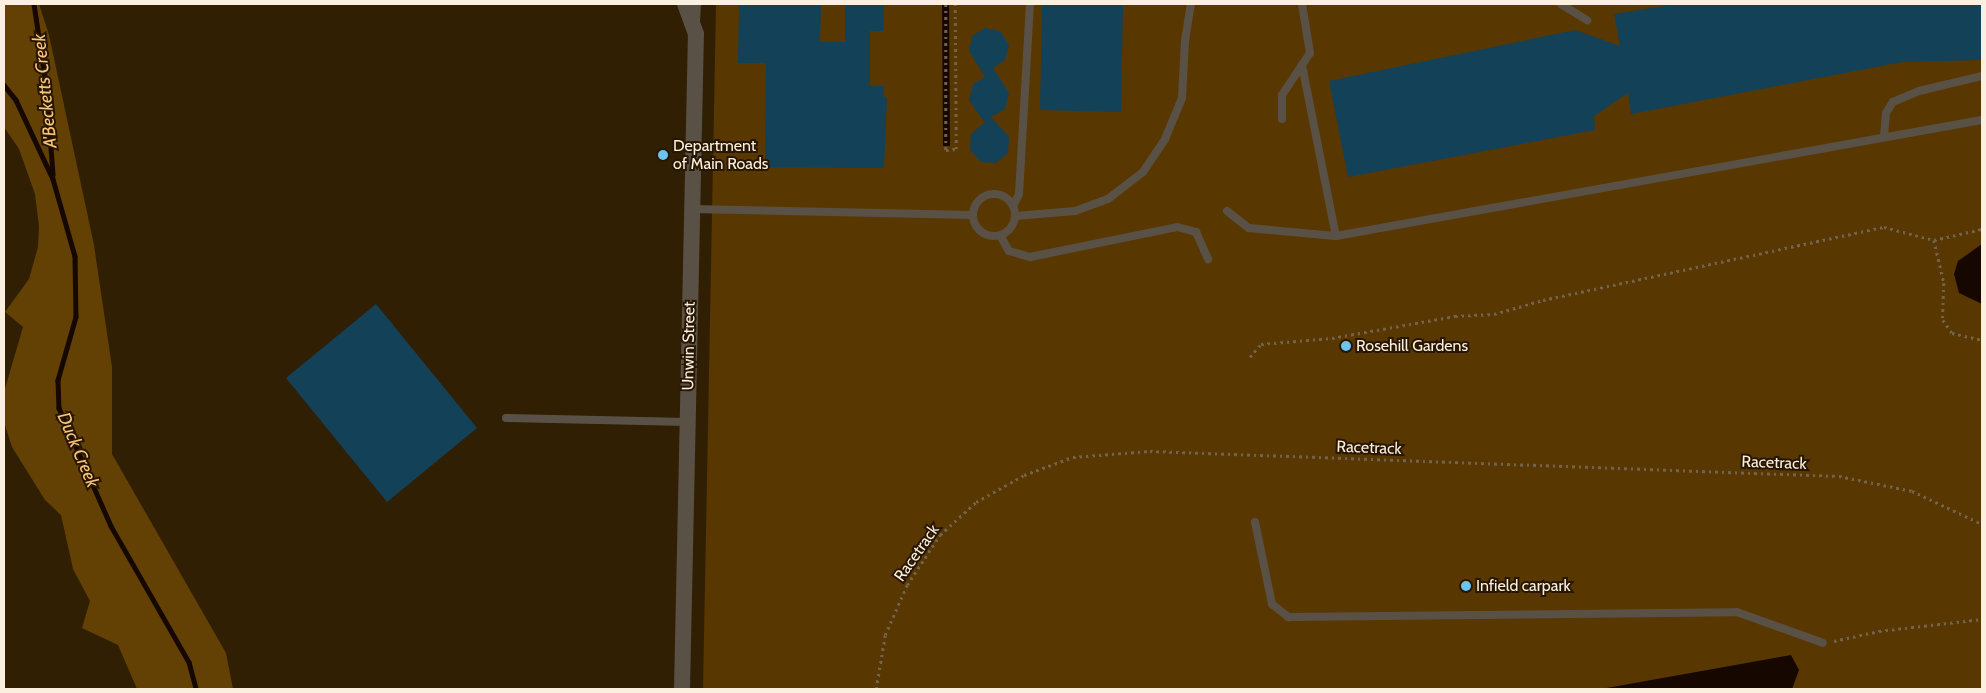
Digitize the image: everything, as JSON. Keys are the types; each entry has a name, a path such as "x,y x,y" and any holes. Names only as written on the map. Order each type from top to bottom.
{"street":[{"name":"Unwin Street","path":"682,689 696,34 685,4"}],"lane":[{"path":"696,34 697,4"},
{"path":"1013,206 1019,194 1030,4"},
{"path":"1015,216 1075,211 1108,199 1143,172 1165,139 1182,98 1185,41 1191,4"},
{"path":"1282,119 1282,95 1310,53 1302,4"},
{"path":"1561,4 1587,20"},
{"path":"1302,65 1336,236"},
{"path":"1884,136 1886,113 1893,102 1919,91 1982,76"},
{"path":"1227,211 1249,228 1336,236 1884,136 1982,120"},
{"path":"989,195 1002,196 1013,206 1015,216 1011,228 1000,235 982,232 973,215 978,202 989,195"},
{"path":"691,209 973,215"},
{"path":"1000,235 1009,251 1030,257 1178,227 1196,232 1208,259"},
{"path":"506,418 688,422"},
{"path":"1256,522 1272,604 1288,617 1737,612 1822,643"}],"path":[{"path":"946,4 946,150 956,150 955,4"},
{"path":"1250,357 1261,344 1332,338 1455,316 1494,314 1543,300 1884,227 1934,240 1982,229"},
{"path":"1934,240 1944,283 1943,320 1952,333 1982,340"},
{"name":"Racetrack","path":"876,689 884,635 907,585 940,535 976,502 1024,475 1073,457 1150,451 1839,476 1912,491 1982,524"},
{"path":"1822,643 1878,632 1982,619"}],"shaded area":[{"path":"4,4 39,4 49,35 94,245 112,367 112,454 226,653 233,689 137,689 118,645 82,628 90,601 73,569 61,515 45,500 12,447 4,422 4,392 23,327 5,312 29,279 38,247 39,226 35,194 19,149 4,127"},
{"name":"Rosehill Gardens","path":"716,4 1982,4 1982,689 703,689"},
{"path":"942,4 949,4 950,146 943,146"},
{"path":"1982,244 1982,304 1959,293 1954,274 1958,261"},
{"path":"1791,655 1799,670 1792,689 1601,689"}],"building":[{"path":"739,4 821,4 820,42 845,42 845,4 884,4 883,31 870,31 870,86 884,86 884,97 887,98 884,168 765,167 766,63 738,63"},
{"path":"1042,4 1123,4 1121,112 1040,110"},
{"path":"1676,4 1982,4 1982,60 1902,62 1631,114 1628,93 1594,116 1595,130 1348,177 1329,81 1575,30 1620,46 1614,14"},
{"path":"985,28 1000,31 1009,45 1005,60 993,68 1009,93 1005,109 984,122 969,100 973,84 985,77 969,51 972,36"},
{"path":"991,117 1009,137 1008,153 996,163 981,162 970,150 971,134"},
{"path":"376,304 477,428 387,502 286,378"}],"waterway":[{"name":"A'Becketts Creek","path":"34,4 46,83 53,175"},
{"name":"Duck Creek","path":"4,85 16,100 53,179 75,256 76,317 58,380 59,408 111,526 189,662 196,689"}],"place":[{"name":"Department of Main Roads","path":"663,155"},
{"name":"Rosehill Gardens","path":"1346,346"},
{"name":"Infield carpark","path":"1466,586"}]}
